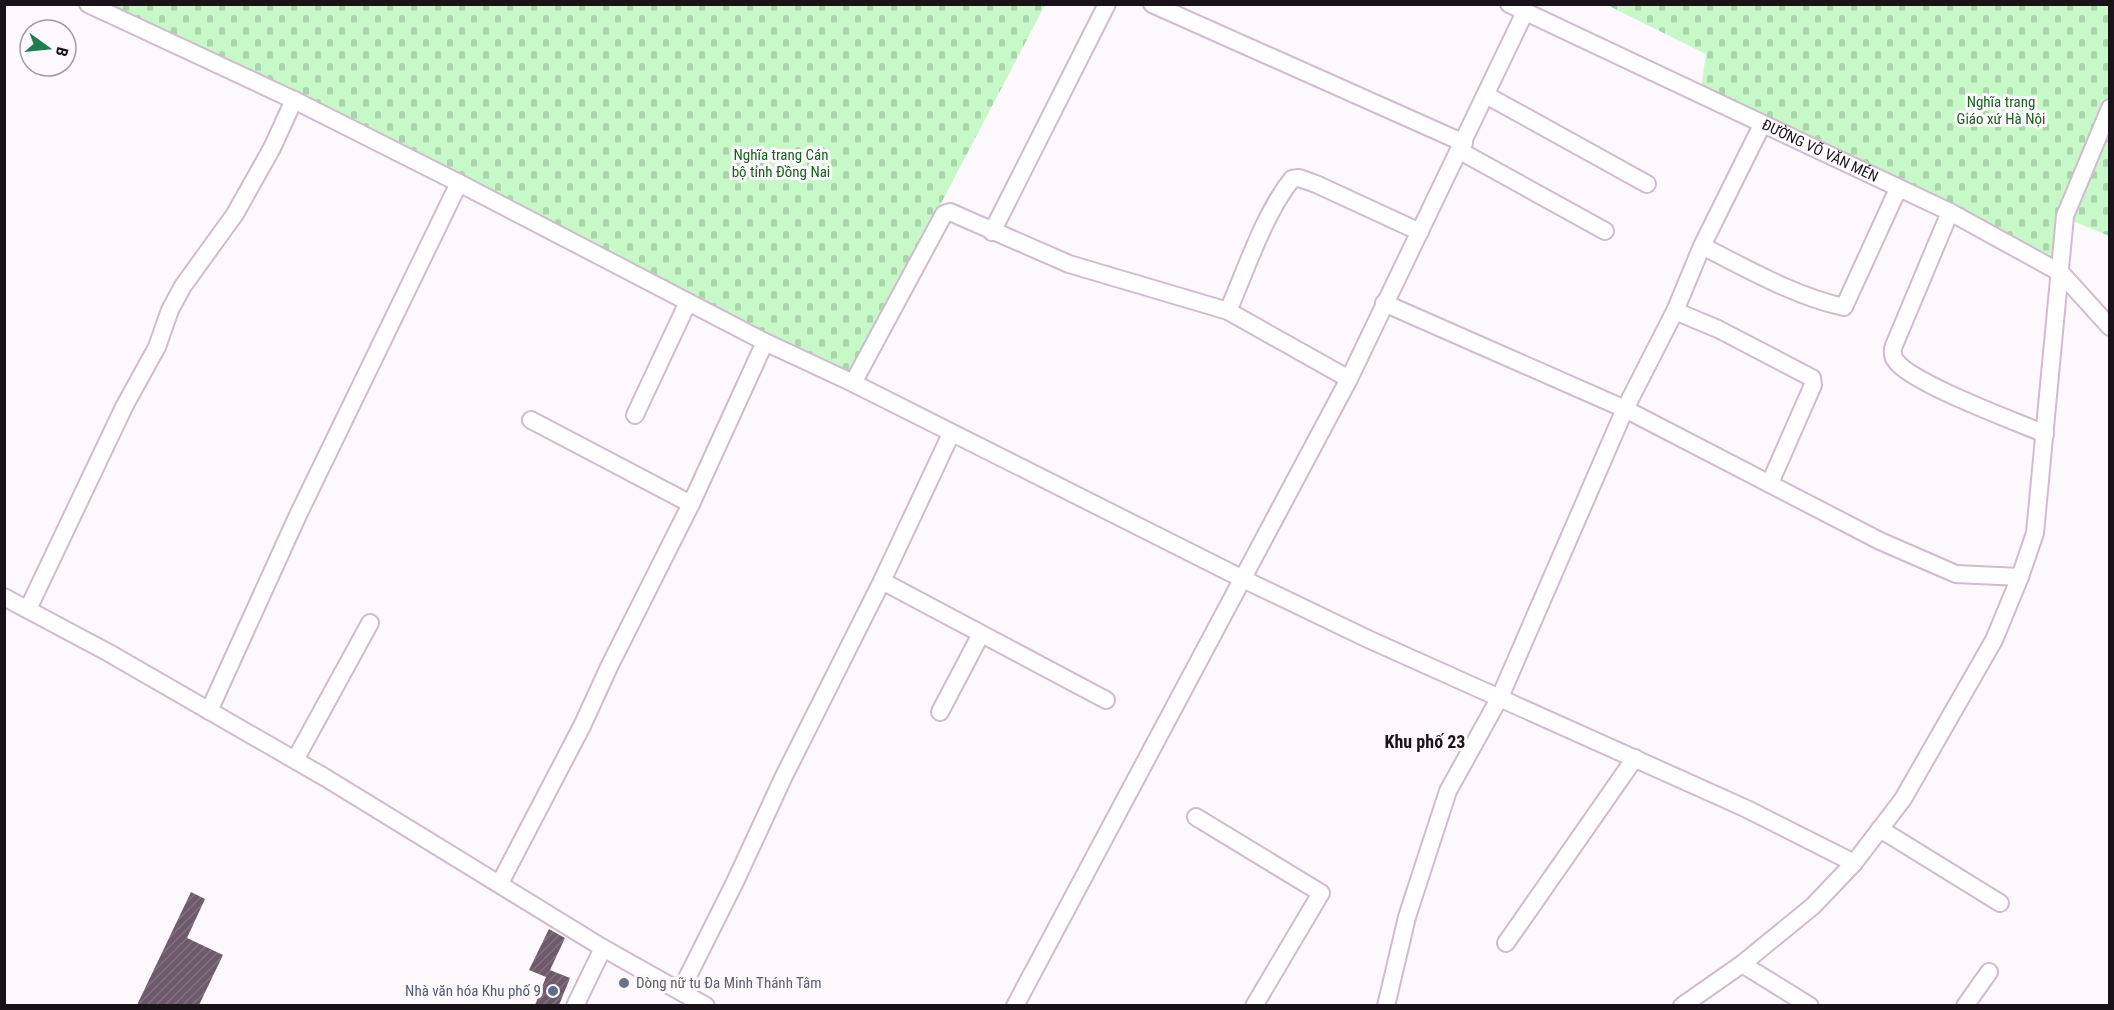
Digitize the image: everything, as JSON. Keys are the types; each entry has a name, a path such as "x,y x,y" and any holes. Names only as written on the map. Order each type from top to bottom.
{"street":[{"path":"88,4 294,100 765,342 853,383 1243,579 1368,639 1747,809 1854,863"},
{"path":"992,232 1107,4"},
{"path":"1152,4 1462,147 1605,231"},
{"name":"ĐƯỜNG VÕ VĂN MÉN","path":"1509,4 1950,212 2061,273 2109,327"},
{"path":"1015,1005 1349,379 1525,12"},
{"path":"1486,95 1647,184"},
{"path":"27,609 125,405 157,347 170,310 183,286 236,214 272,148 294,100"},
{"path":"1682,1005 1742,964 1813,906 1854,863 1903,799 1994,640 2035,533 2065,216 2109,108"},
{"path":"1386,1005 1407,917 1448,790 1500,697 1625,409 1675,311 1702,246 1762,125"},
{"path":"1228,311 1266,224 1284,189 1292,179 1299,178 1316,184 1420,232"},
{"path":"209,711 298,515 459,183"},
{"path":"1702,246 1797,293 1844,307 1899,189"},
{"path":"853,383 944,214 950,212 1069,264 1228,311 1349,379"},
{"path":"1950,212 1893,348 1893,355 1896,362 1906,371 1931,385 2045,434"},
{"path":"635,415 688,302"},
{"path":"1384,303 1625,409 1880,540 1956,574 2020,577"},
{"path":"1675,311 1718,329 1812,378 1813,385 1770,483"},
{"path":"500,883 582,726 691,504 765,342"},
{"path":"531,420 691,504"},
{"path":"681,990 735,882 784,776 882,581 951,434"},
{"path":"882,581 1106,700"},
{"path":"4,597 295,760 500,883 603,948 706,1005"},
{"path":"295,760 370,623"},
{"path":"940,712 981,633"},
{"path":"1506,943 1635,758"},
{"path":"1196,817 1321,893 1254,1005"},
{"path":"1880,829 2000,903"},
{"path":"575,1005 603,948"},
{"path":"1742,964 1810,1005"},
{"path":"1965,1005 1989,972"}],"green space":[{"name":"Nghĩa trang Cán bộ tỉnh Đồng Nai","path":"104,5 1045,5 851,375"},
{"name":"Nghĩa trang Giáo xứ Hà Nội","path":"1607,5 2109,5 2109,236 2059,215 2055,263 1701,88 1706,54"}],"building":[{"path":"191,892 205,899 187,938 223,955 199,1005 137,1005"},
{"path":"549,929 565,938 550,970 570,978 559,1005 535,1005 546,977 529,970"}],"place":[{"name":"Dòng nữ tu Đa Minh Thánh Tâm","path":"624,983"},
{"name":"Nhà văn hóa Khu phố 9","path":"553,991"}],"district":[{"name":"Khu phố 23","path":"1425,741"}]}
